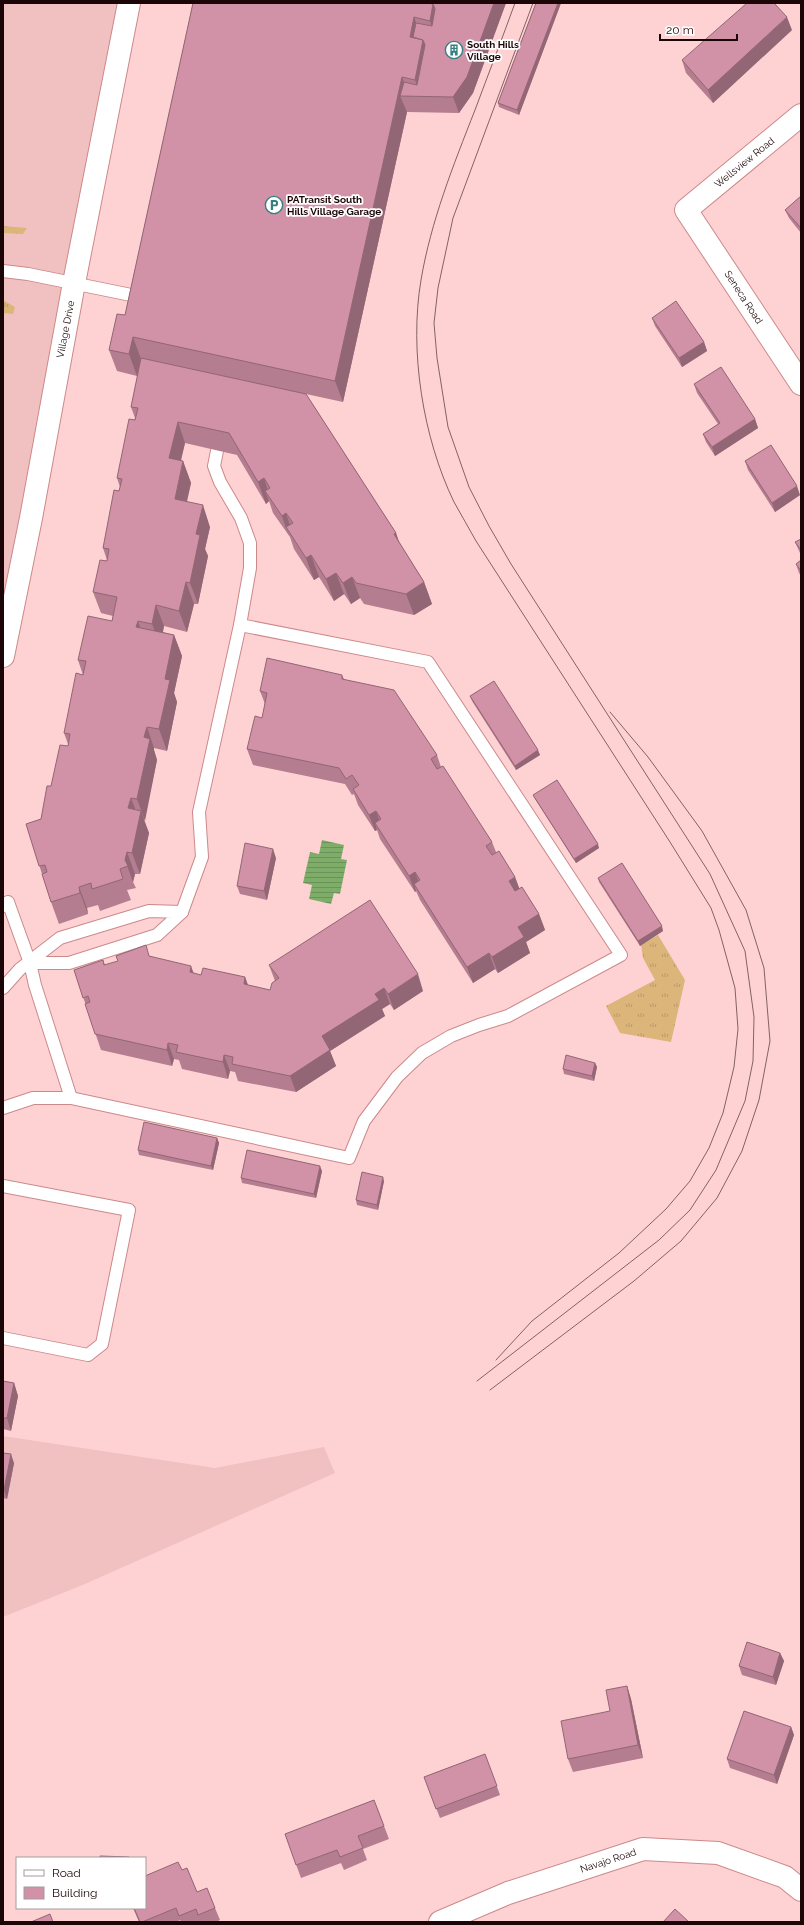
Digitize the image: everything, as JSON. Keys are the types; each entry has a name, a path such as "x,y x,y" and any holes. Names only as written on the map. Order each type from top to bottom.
{"street":[{"name":"Village Drive","path":"3,656 31,518 74,282 129,3"},
{"name":"Wellsview Road","path":"686,210 801,115"},
{"name":"Seneca Road","path":"686,210 801,384"},
{"name":"Navajo Road","path":"440,1922 508,1893 643,1849 718,1853 785,1877 801,1890"}],"lane":[{"path":"3,271 74,282 142,297"},
{"path":"30,963 69,963 157,935 182,912 202,857 199,812 240,625 250,568 250,543 241,518 220,482 214,466 217,451"},
{"path":"3,1108 33,1098 71,1098 349,1158 364,1121 396,1077 422,1053 451,1036 508,1016 621,955 428,662 240,625"},
{"path":"3,906 8,902 30,963 35,985 71,1098"},
{"path":"3,988 20,969 30,963 60,938 149,911 182,912"},
{"path":"3,1186 129,1210 102,1344 88,1355 3,1338"}],"shaded area":[{"path":"3,3 129,3 3,656"},
{"path":"322,840 344,845 341,859 347,860 340,894 334,893 331,904 309,899 312,885 303,883 310,852 319,854"},
{"path":"3,1436 215,1468 324,1447 335,1473 85,1584 3,1617"}],"green space":[{"path":"3,226 27,228 23,234 3,233"},
{"path":"3,300 15,307 13,314 3,313"},
{"path":"658,935 685,980 671,1042 620,1033 606,1006 655,980 643,958 641,945"}],"building":[{"name":"PATransit South Hills Village Garage","path":"193,3 433,4 430,21 414,17 410,37 423,40 415,80 402,77 335,381 133,337 129,354 109,350 117,314 125,315"},
{"name":"South Hills Village","path":"428,3 494,3 467,77 453,97 400,96 404,82 417,85 425,45 423,40 413,37 416,23 432,26 435,9 433,4"},
{"path":"536,3 558,3 517,110 498,103"},
{"path":"747,3 774,3 787,17 708,90 682,60"},
{"path":"801,196 801,228 785,210"},
{"path":"676,301 704,342 679,358 652,318"},
{"path":"141,358 306,394 396,533 394,534 424,582 406,594 356,583 352,577 343,583 336,573 326,579 311,555 306,558 286,527 293,523 286,513 282,516 265,491 270,488 264,478 258,482 229,433 178,422 169,458 183,461 175,499 203,505 196,534 200,535 190,583 186,582 179,611 156,605 152,624 138,621 136,627 174,635 165,679 170,680 159,729 147,727 144,737 150,739 137,799 131,798 128,808 141,811 132,853 127,852 125,860 128,866 120,869 123,879 92,889 91,883 79,887 80,893 51,902 42,874 47,872 45,865 39,866 26,824 41,819 47,786 51,786 60,745 68,746 70,734 64,733 76,673 83,675 86,661 78,660 88,616 112,621 117,597 93,592 100,560 107,561 109,549 103,548 114,490 119,491 122,479 117,478 129,419 135,420 138,408 131,407"},
{"path":"721,367 755,419 712,447 703,434 720,423 694,384"},
{"path":"771,445 797,486 772,503 745,461"},
{"path":"801,539 801,550 795,542"},
{"path":"801,560 801,571 796,564"},
{"path":"267,658 342,675 342,679 394,690 437,755 431,759 437,769 443,766 492,842 486,846 492,855 499,851 515,877 509,881 515,891 522,887 539,914 518,927 524,937 492,957 489,953 467,967 414,884 420,880 415,872 409,876 375,823 381,819 376,811 369,815 353,789 359,785 352,775 346,779 339,768 247,749 255,716 262,718 267,693 260,691"},
{"path":"494,681 538,750 515,766 470,696"},
{"path":"557,780 598,844 574,859 533,795"},
{"path":"245,843 273,849 264,891 237,886"},
{"path":"622,863 662,926 638,941 598,878"},
{"path":"370,900 418,974 388,994 384,988 375,994 379,1000 322,1036 330,1050 290,1076 232,1064 233,1057 224,1055 223,1062 176,1052 178,1045 168,1043 167,1050 95,1034 85,1004 90,1002 88,996 83,998 74,970 103,960 104,965 118,961 116,956 146,945 149,956 191,966 190,972 201,975 203,968 245,977 244,984 270,990 272,983 279,978 269,965"},
{"path":"566,1055 595,1063 592,1076 563,1069"},
{"path":"144,1122 217,1138 211,1166 138,1150"},
{"path":"247,1150 320,1166 314,1194 241,1178"},
{"path":"362,1172 383,1177 377,1205 356,1200"},
{"path":"3,1381 14,1383 7,1418 3,1418"},
{"path":"3,1453 11,1454 4,1490 3,1490"},
{"path":"747,1642 780,1653 773,1677 739,1666"},
{"path":"627,1686 638,1745 568,1759 561,1721 610,1711 606,1690"},
{"path":"744,1711 791,1727 774,1775 727,1759"},
{"path":"485,1754 497,1786 436,1809 424,1777"},
{"path":"374,1800 384,1826 358,1836 363,1848 340,1857 337,1850 296,1865 285,1834"},
{"path":"100,1856 129,1857 100,1857"},
{"path":"178,1862 182,1870 187,1868 197,1892 207,1888 215,1908 198,1915 196,1909 179,1916 176,1908 140,1922 134,1909 146,1909 146,1876"},
{"path":"675,1909 689,1922 663,1922"},
{"path":"50,1914 53,1922 31,1922"}],"tram line":[{"path":"496,1360 532,1321 619,1253 666,1209 690,1181 709,1148 723,1113 734,1067 738,1029 735,988 719,930 711,908 476,541 454,502 443,477 427,422 421,394 417,336 418,307 425,258 451,173 515,3"},
{"path":"477,1381 659,1240 690,1210 716,1170 745,1101 753,1061 754,1017 745,951 710,874 511,564 469,487 448,427 437,358 434,323 438,288 453,218 533,3"},
{"path":"490,1390 634,1281 681,1241 717,1198 742,1151 759,1100 770,1041 764,968 746,910 702,831 648,757 610,712"}],"place":[{"name":"South Hills Village","path":"454,50"},
{"name":"PATransit South Hills Village Garage","path":"274,205"}]}
